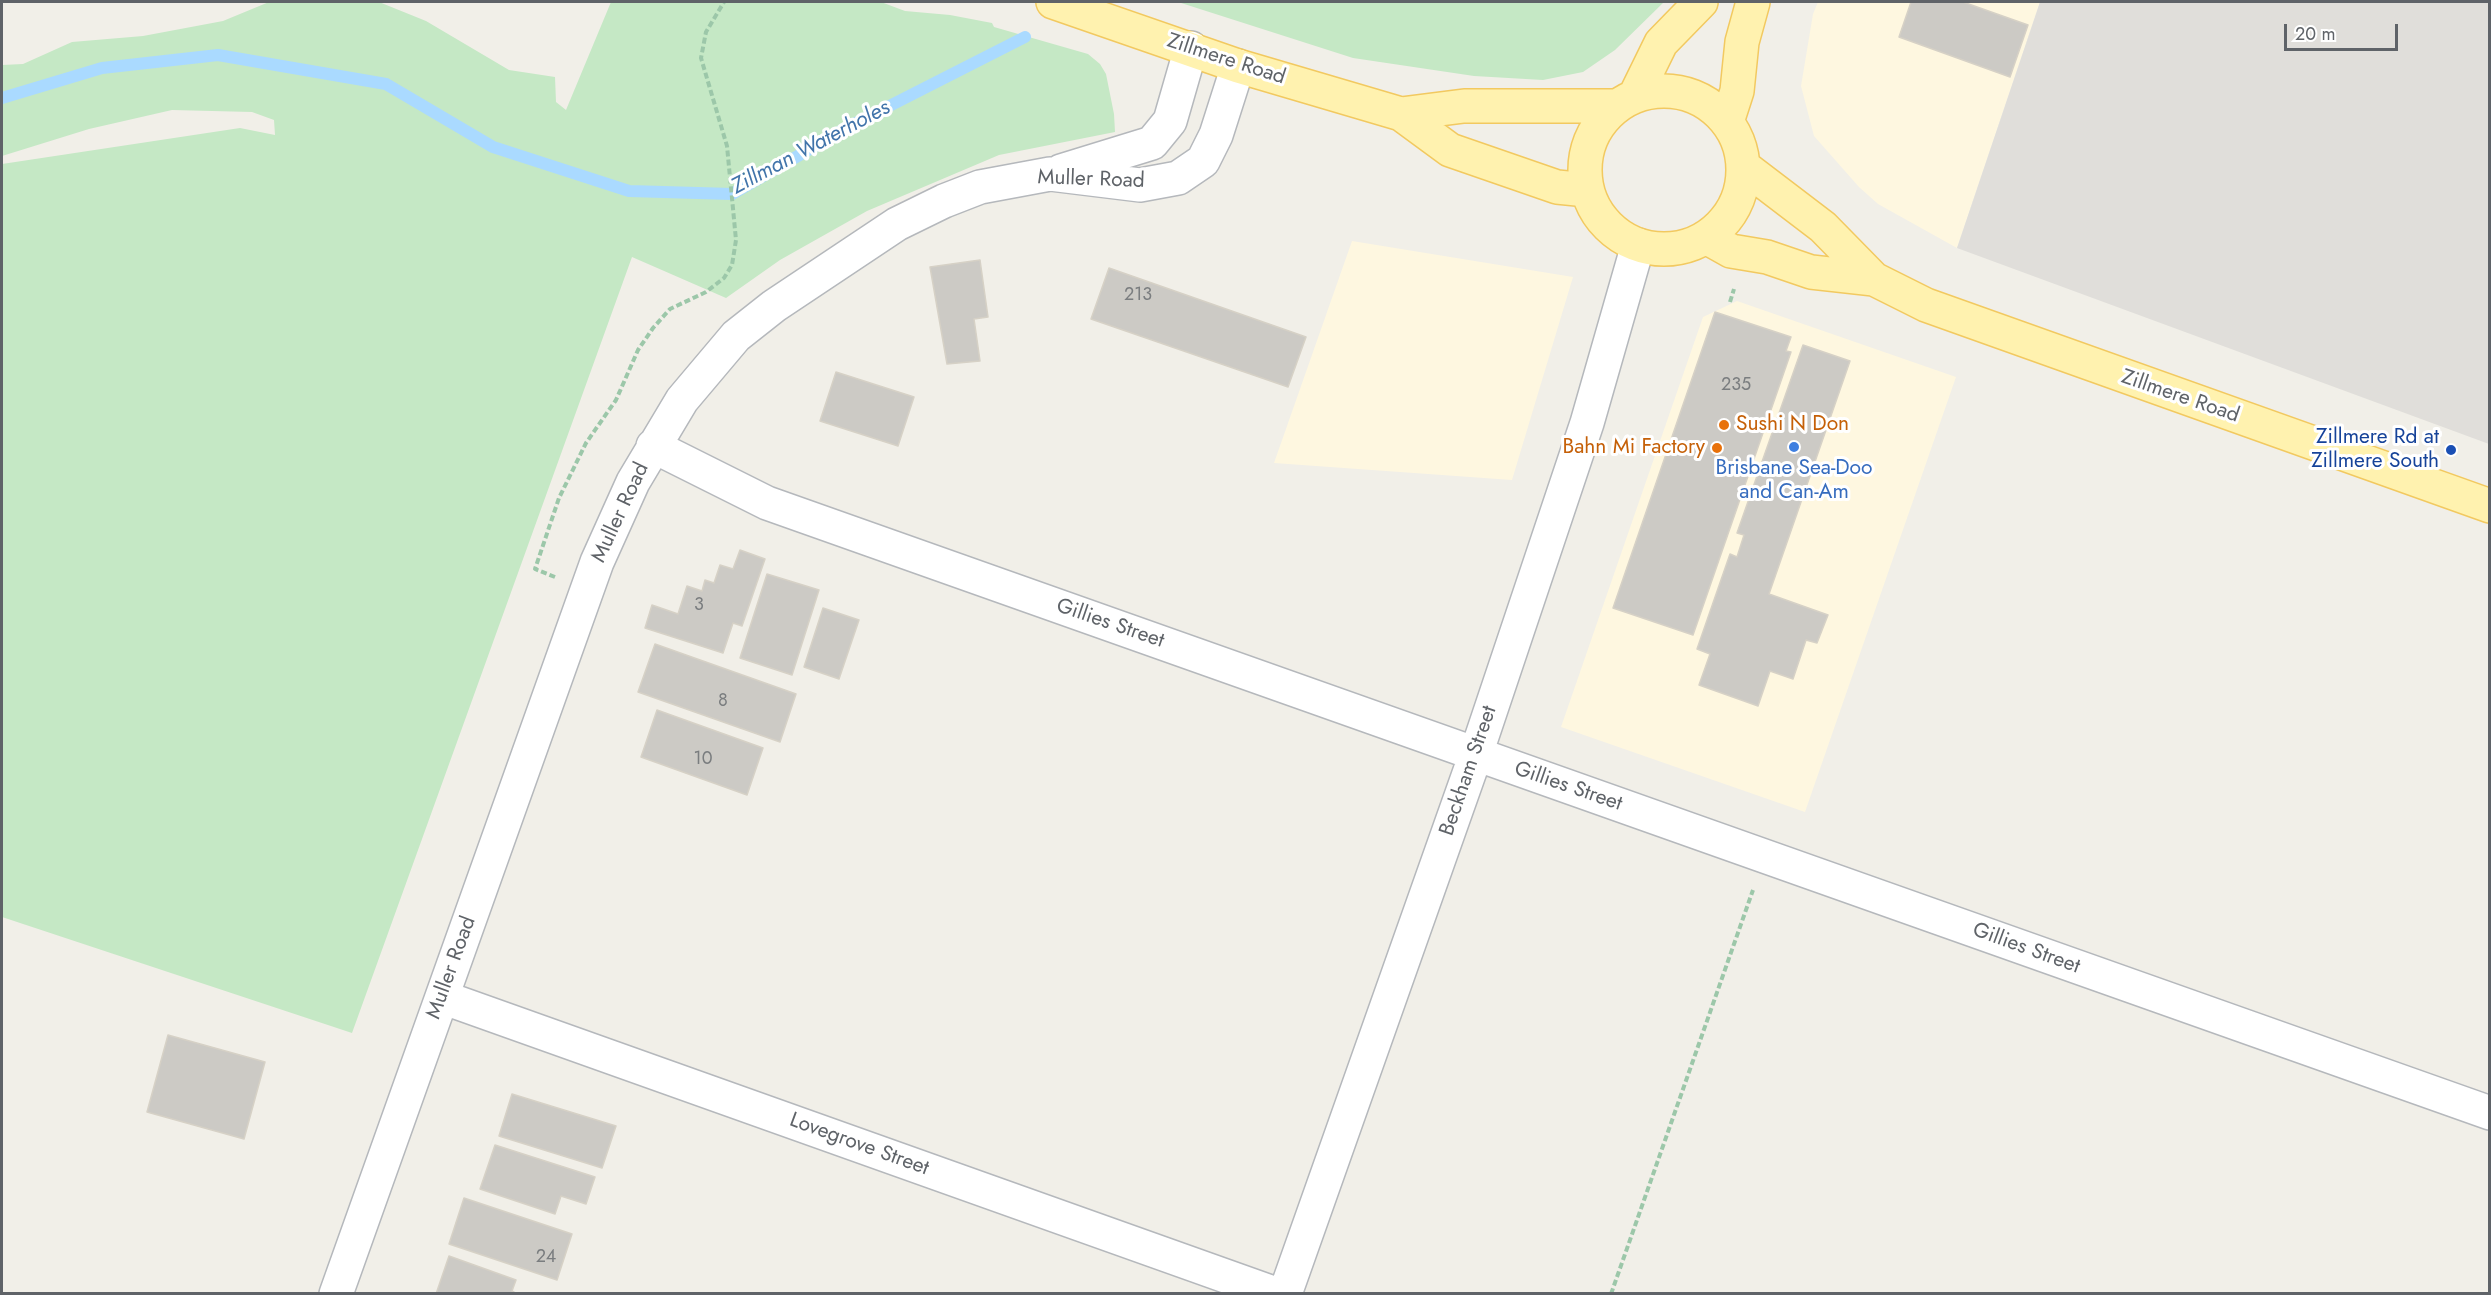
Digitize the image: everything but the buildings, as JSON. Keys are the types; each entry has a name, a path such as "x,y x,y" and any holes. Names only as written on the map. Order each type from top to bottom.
{"main road":[{"name":"Zillmere Road","path":"1053,2 1238,66 1401,114 1450,150 1557,187 1587,190"},
{"path":"1626,101 1660,91 1686,94 1708,105 1727,122 1739,143 1743,166 1741,187 1734,207 1722,224 1706,237 1685,246 1661,249 1638,245 1615,233 1597,213 1587,190 1584,166 1589,143 1600,122 1626,101 1661,43 1701,2"},
{"path":"1727,122 1737,91 1739,58 1753,2"},
{"name":"Zillmere Road","path":"1401,114 1464,106 1626,101"},
{"name":"Zillmere Road","path":"1743,166 1823,228 1874,279"},
{"name":"Zillmere Road","path":"1706,237 1731,250 1767,257 1811,272 1874,279 1969,322 2490,506"}],"street":[{"path":"1050,174 1152,143 1170,121 1191,48"},
{"name":"Muller Road","path":"336,1293 597,562 612,525 653,446 682,400 736,336 782,299 897,224 945,201 980,187 1050,174 1140,185 1178,178 1203,161 1212,144 1238,66"},
{"name":"Beckham Street","path":"1285,1293 1476,754 1587,423 1638,245"},
{"name":"Gillies Street","path":"653,446 767,503 2490,1113"},
{"name":"Lovegrove Street","path":"441,997 1276,1293"}],"path":[{"path":"545,573 535,569 559,498 586,443 616,400 638,350 670,309 706,292 724,278 732,265 736,240 727,146 701,58 706,32 724,2"},
{"path":"1730,302 1735,286"},
{"path":"1611,1293 1765,856"}],"shaded area":[{"path":"1818,2 2040,2 1957,248 1878,204 1859,187 1814,136 1801,86 1813,14"},
{"path":"2040,2 2489,2 2489,444 1957,248"},
{"path":"1352,241 1573,277 1512,480 1274,463"},
{"path":"1737,301 1956,377 1805,812 1561,727 1703,317"}],"green space":[{"path":"269,2 379,2 426,21 509,70 555,77 556,102 566,110 611,2 881,2 905,11 950,15 992,23 994,27 1088,54 1100,64 1106,74 1114,114 1115,132 999,155 867,211 780,260 726,298 632,257 352,1033 2,917 2,164 240,128 275,135 274,120 252,112 172,110 89,129 2,156 2,65 23,64 72,42 143,36 223,21"},
{"path":"1178,2 1664,2 1615,50 1583,72 1543,80 1474,76 1353,58"}],"waterway":[{"name":"Zillman Waterholes","path":"2,98 102,68 218,55 386,84 493,147 629,191 732,194 848,127 1025,37"}],"place":[{"name":"Sushi N Don","path":"1724,425"},
{"name":"Brisbane Sea-Doo and Can-Am","path":"1794,447"},
{"name":"Bahn Mi Factory","path":"1717,448"},
{"name":"Zillmere Rd at Zillmere South","path":"2451,450"}]}
